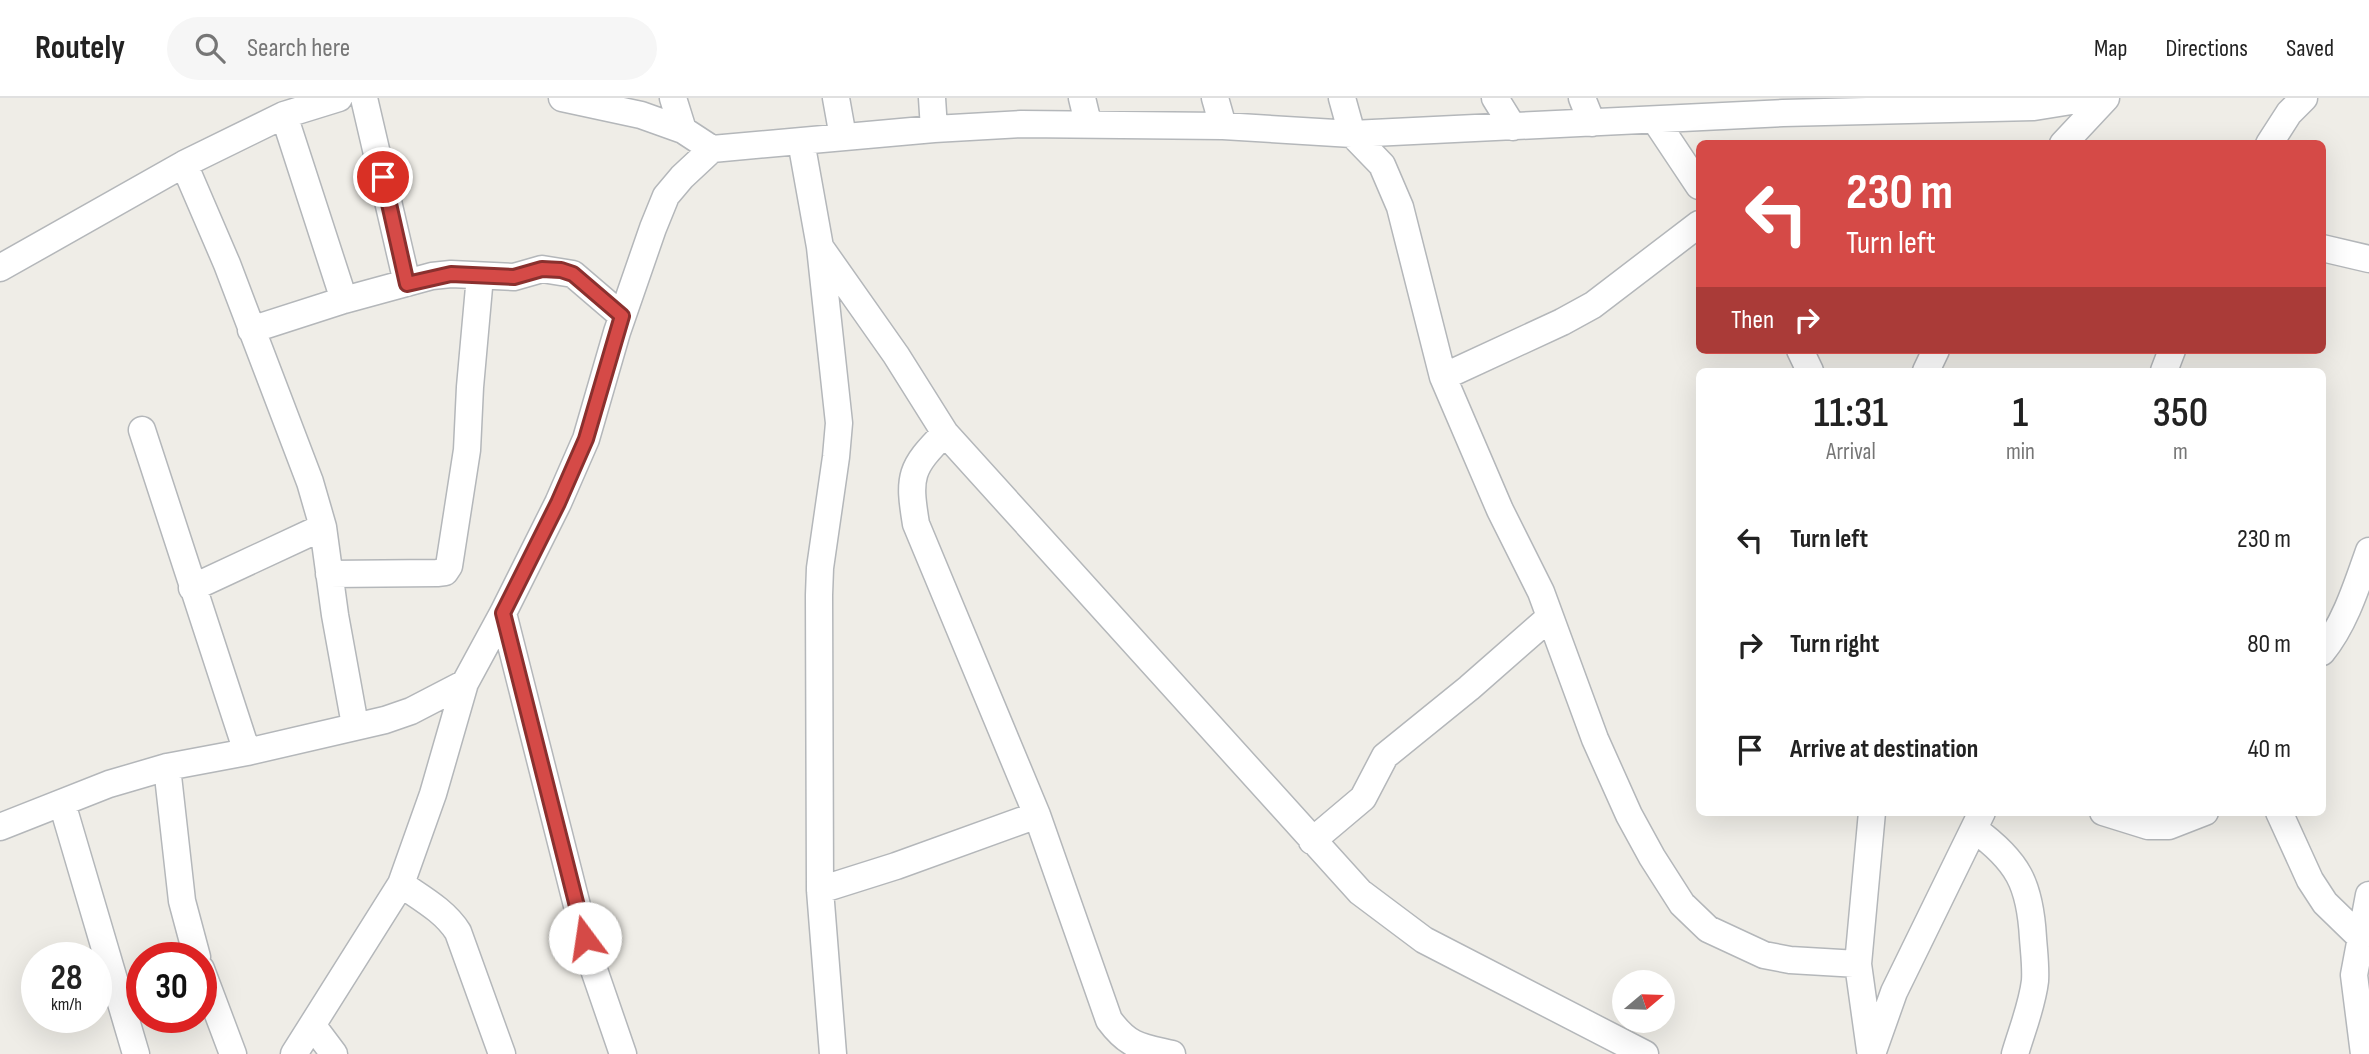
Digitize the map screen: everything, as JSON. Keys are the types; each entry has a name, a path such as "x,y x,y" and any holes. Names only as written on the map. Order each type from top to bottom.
{"street":[{"path":"0,268 184,164 284,115 339,98"},
{"path":"364,98 407,284"},
{"path":"562,98 641,115 683,130 712,149"},
{"path":"673,98 683,130"},
{"path":"836,98 842,137"},
{"path":"932,98 934,129"},
{"path":"1082,98 1088,123"},
{"path":"1215,98 1223,126"},
{"path":"1342,98 1352,134 1382,165 1396,198 1443,377 1500,510 1541,592 1595,739 1629,815 1682,904 1709,929 1764,955 1790,960 1858,964"},
{"path":"1495,98 1513,127"},
{"path":"1582,98 1592,123"},
{"path":"2067,140 2106,98"},
{"path":"2272,140 2289,113 2304,98"},
{"path":"294,1054 401,884 433,794 465,683 558,503 586,439 622,316 666,196 712,149 1021,124 1223,126 1352,134 1592,123 1668,112 1781,105 1990,103 2034,107 2082,99"},
{"path":"1668,112 1696,179"},
{"path":"284,115 344,300"},
{"path":"801,141 820,247 839,422 820,568 820,890 833,1054"},
{"path":"184,164 218,240 310,482 323,527 355,725"},
{"path":"1443,377 1562,322 1593,304 1696,225"},
{"path":"820,247 896,355 945,433 1360,892 1424,940 1645,1054"},
{"path":"2326,249 2369,259"},
{"path":"251,330 344,300 451,274 514,277 542,269 573,274 622,316"},
{"path":"329,574 438,573 445,572 449,566 467,450 480,276"},
{"path":"142,430 247,752"},
{"path":"945,433 924,453 910,487 916,524 1037,816 1109,1020 1122,1038 1144,1048 1172,1054"},
{"path":"192,588 323,527"},
{"path":"2326,647 2349,604 2369,551"},
{"path":"503,613 591,961 623,1054"},
{"path":"1312,841 1363,798 1385,757 1550,617"},
{"path":"0,827 109,784 167,767 247,752 385,720 465,683"},
{"path":"167,767 182,901 193,942"},
{"path":"62,803 135,1054"},
{"path":"820,890 1037,816"},
{"path":"1871,1054 1858,964 1872,816"},
{"path":"2115,816 2148,827 2169,826 2195,816"},
{"path":"2281,816 2310,880 2325,903 2360,937"},
{"path":"1871,1054 1894,992 1978,821 2021,877 2031,906 2035,982 2015,1054"},
{"path":"401,884 452,922 458,932 502,1054"},
{"path":"2364,1054 2354,975 2369,895"},
{"path":"217,1012 233,1054"},
{"path":"313,1026 334,1054"}],"route":[{"path":"383,177 407,284 432,276 451,274 514,277 542,269 561,270 573,274 622,316 586,439 558,503 503,613 585,938"}]}
